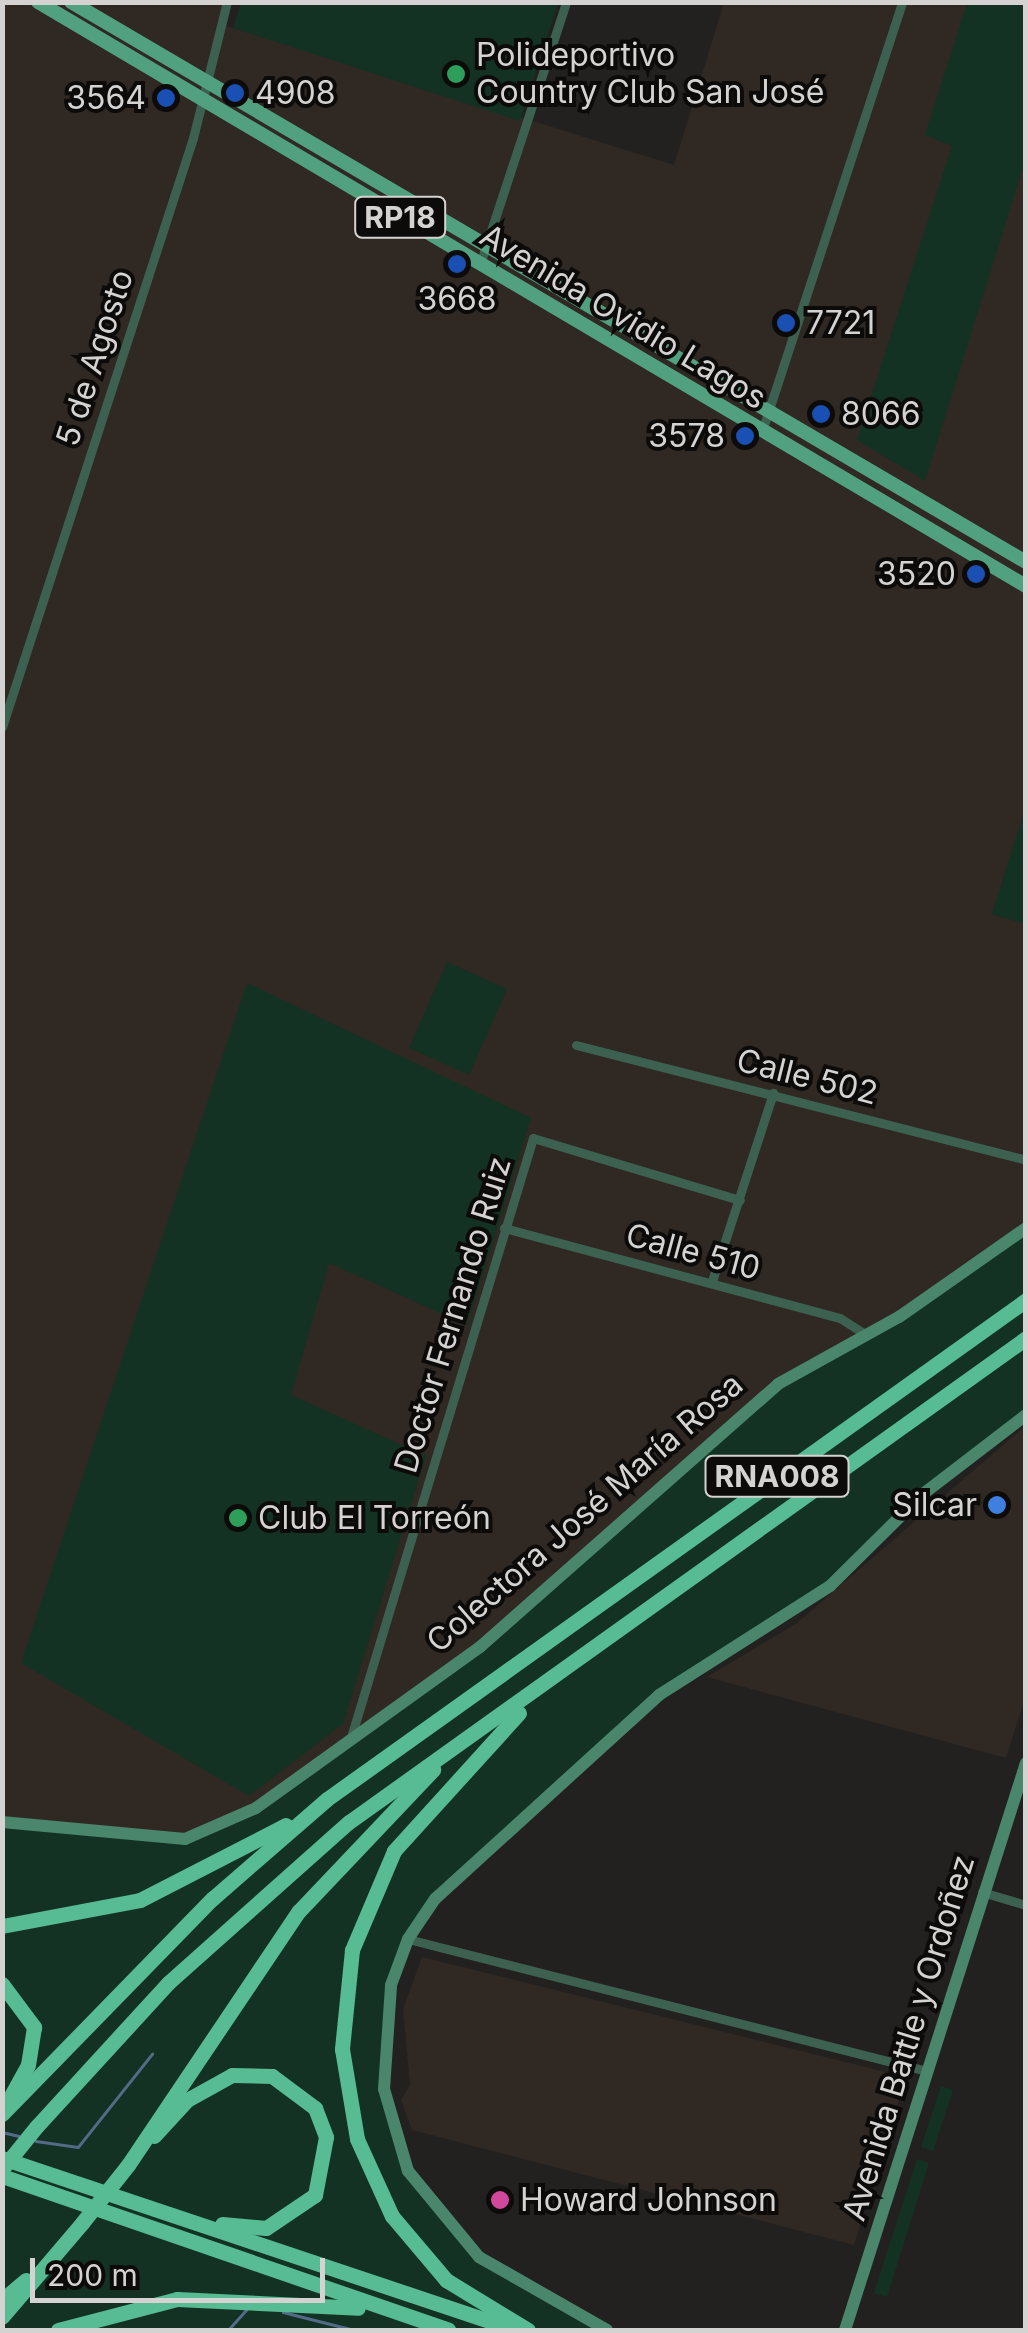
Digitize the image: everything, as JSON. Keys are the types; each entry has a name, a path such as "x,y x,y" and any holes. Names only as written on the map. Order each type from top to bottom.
{"highway":[{"name":"RNA008","path":"2,2113 212,1899 328,1799 1026,1300"},
{"name":"RNA008","path":"2,2172 37,2126 250,1907 453,1751 1026,1338"},
{"path":"528,2330 446,2280 392,2216 357,2139 342,2049 352,1950 394,1851 541,1690"},
{"path":"2,2318 128,2165 299,1911 453,1751"},
{"path":"2,1926 140,1900 328,1799"},
{"path":"2,1984 28,2011 34,2044 2,2113"},
{"path":"128,2165 214,2080 272,2076 316,2108 326,2169 301,2210 266,2228 174,2216"},
{"path":"2,2158 518,2330"},
{"path":"2,2172 448,2330"},
{"path":"2,2300 82,2223"},
{"path":"58,2330 127,2308 233,2298 347,2305 425,2323"}],"main road":[{"name":"Avenida Ovidio Lagos","path":"38,2 1026,586"},
{"name":"Avenida Ovidio Lagos","path":"71,2 1026,562"},
{"name":"Colectora José María Rosa","path":"2,1822 198,1836 256,1808 480,1647 778,1384 865,1334 1026,1228"},
{"path":"607,2330 480,2258 408,2172 384,2088 391,1985 408,1939 434,1899 659,1695 830,1586 924,1494 1026,1415"},
{"name":"Avenida Battle y Ordoñez","path":"845,2330 1026,1763"}],"street":[{"name":"5 de Agosto","path":"2,727 201,98 227,2"},
{"path":"480,264 566,2"},
{"path":"762,431 902,2"},
{"name":"Calle 502","path":"576,1045 1026,1160"},
{"path":"712,1282 773,1093"},
{"name":"Doctor Fernando Ruiz","path":"352,1736 533,1138 740,1200"},
{"name":"Calle 510","path":"504,1228 712,1282 865,1334"},
{"path":"982,1892 1026,1905"},
{"path":"408,1939 928,2072"}],"shaded area":[{"path":"3,3 227,3 221,24 674,165 724,3 1025,3 1025,1228 480,1647 256,1808 185,1839 3,1822"},
{"name":"Silcar","path":"1025,1426 1025,1698 1006,1758 707,1677 797,1623"},
{"path":"422,1957 898,2075 904,2084 854,2245 412,2130 401,2100 410,2085 403,2009"}],"green space":[{"name":"Polideportivo Country Club San José","path":"241,2 558,3 520,121 233,28"},
{"path":"967,3 1025,3 1025,161 925,481 857,440 952,146 925,135"},
{"path":"1025,809 1025,924 992,914"},
{"path":"447,962 507,989 469,1075 409,1048"},
{"path":"247,983 531,1118 467,1325 329,1263 291,1395 426,1456 343,1724 249,1796 21,1663"},
{"path":"1025,1228 1025,1415 923,1494 830,1586 659,1695 435,1899 391,1985 384,2089 424,2201 479,2257 607,2330 3,2330 3,1822 150,1838 210,1833 480,1647 778,1384 899,1317"},
{"path":"941,2086 953,2090 933,2151 921,2147"},
{"path":"917,2159 929,2163 887,2297 874,2293"}],"waterway":[{"path":"36,2141 78,2147 152,2054"},
{"path":"2,2132 19,2136"},
{"path":"228,2330 247,2309"},
{"path":"283,2312 354,2330"}],"place":[{"name":"Polideportivo Country Club San José","path":"456,74"},
{"name":"4908","path":"235,93"},
{"name":"3564","path":"166,98"},
{"name":"3668","path":"457,264"},
{"name":"7721","path":"786,323"},
{"name":"8066","path":"821,414"},
{"name":"3578","path":"745,436"},
{"name":"3520","path":"976,574"},
{"name":"Silcar","path":"997,1505"},
{"name":"Club El Torreón","path":"238,1518"},
{"name":"Howard Johnson","path":"500,2200"}]}
